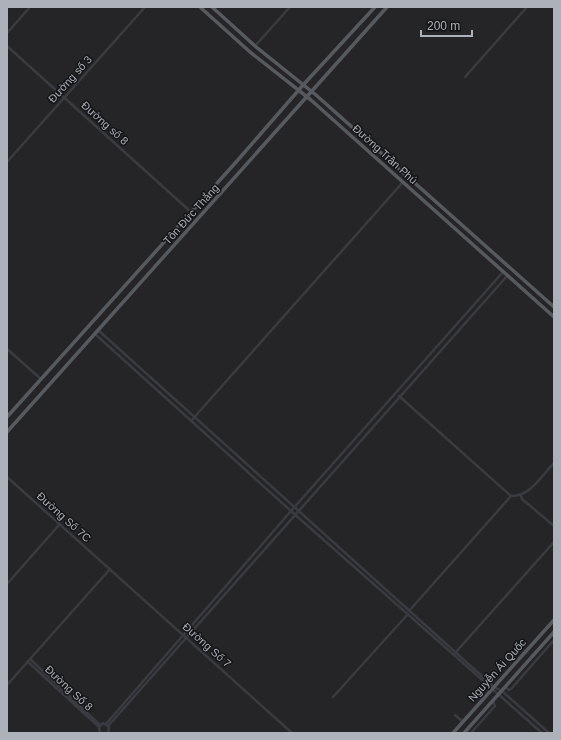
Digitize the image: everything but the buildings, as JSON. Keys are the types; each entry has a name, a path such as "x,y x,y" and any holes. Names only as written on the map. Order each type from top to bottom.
{"main road":[{"name":"Đường Trần Phú","path":"200,7 250,52 307,97 554,317"},
{"name":"Đường Trần Phú","path":"212,7 255,46 312,91 554,307"},
{"name":"Tôn Đức Thắng","path":"7,418 90,323 375,7"},
{"name":"Tôn Đức Thắng","path":"7,432 387,7"},
{"path":"250,52 255,46"},
{"path":"384,165 389,160"},
{"path":"237,161 244,168"},
{"path":"403,182 408,177"},
{"path":"179,226 187,232"},
{"path":"503,272 508,266"},
{"path":"508,276 512,270"},
{"path":"90,323 98,330"},
{"path":"87,327 94,333"},
{"path":"7,418 13,425"},
{"name":"Nguyễn Ái Quốc","path":"453,733 554,620"},
{"name":"Nguyễn Ái Quốc","path":"464,733 554,632"}],"street":[{"path":"7,33 30,7"},
{"name":"Đường số 3","path":"7,162 145,7"},
{"path":"255,46 290,7"},
{"path":"465,77 527,7"},
{"name":"Đường số 8","path":"7,46 191,212"},
{"path":"191,421 403,182"},
{"path":"185,636 294,507 503,272"},
{"path":"99,733 99,726 107,725 508,276"},
{"path":"98,330 298,510 408,612"},
{"path":"452,330 456,333"},
{"path":"94,333 294,514 408,612 493,688 502,691 549,733"},
{"path":"7,349 40,379"},
{"path":"147,381 151,378"},
{"path":"396,393 511,496 521,496 526,493 554,462"},
{"path":"346,449 350,452"},
{"path":"242,467 246,463"},
{"name":"Đường Số 7C","path":"7,477 110,569"},
{"path":"334,698 511,496"},
{"path":"521,496 522,499 554,526"},
{"path":"7,584 59,525"},
{"path":"454,653 554,542"},
{"path":"7,685 110,569"},
{"name":"Đường Số 7","path":"110,569 292,733"},
{"path":"502,691 511,689 554,640"},
{"name":"Đường Số 8","path":"29,661 99,726"},
{"path":"502,691 542,733"},
{"path":"470,733 495,706 493,701"},
{"path":"455,715 462,722"},
{"path":"107,725 109,732"}],"shaded area":[{"path":"7,7 554,7 554,733 7,733"}]}
